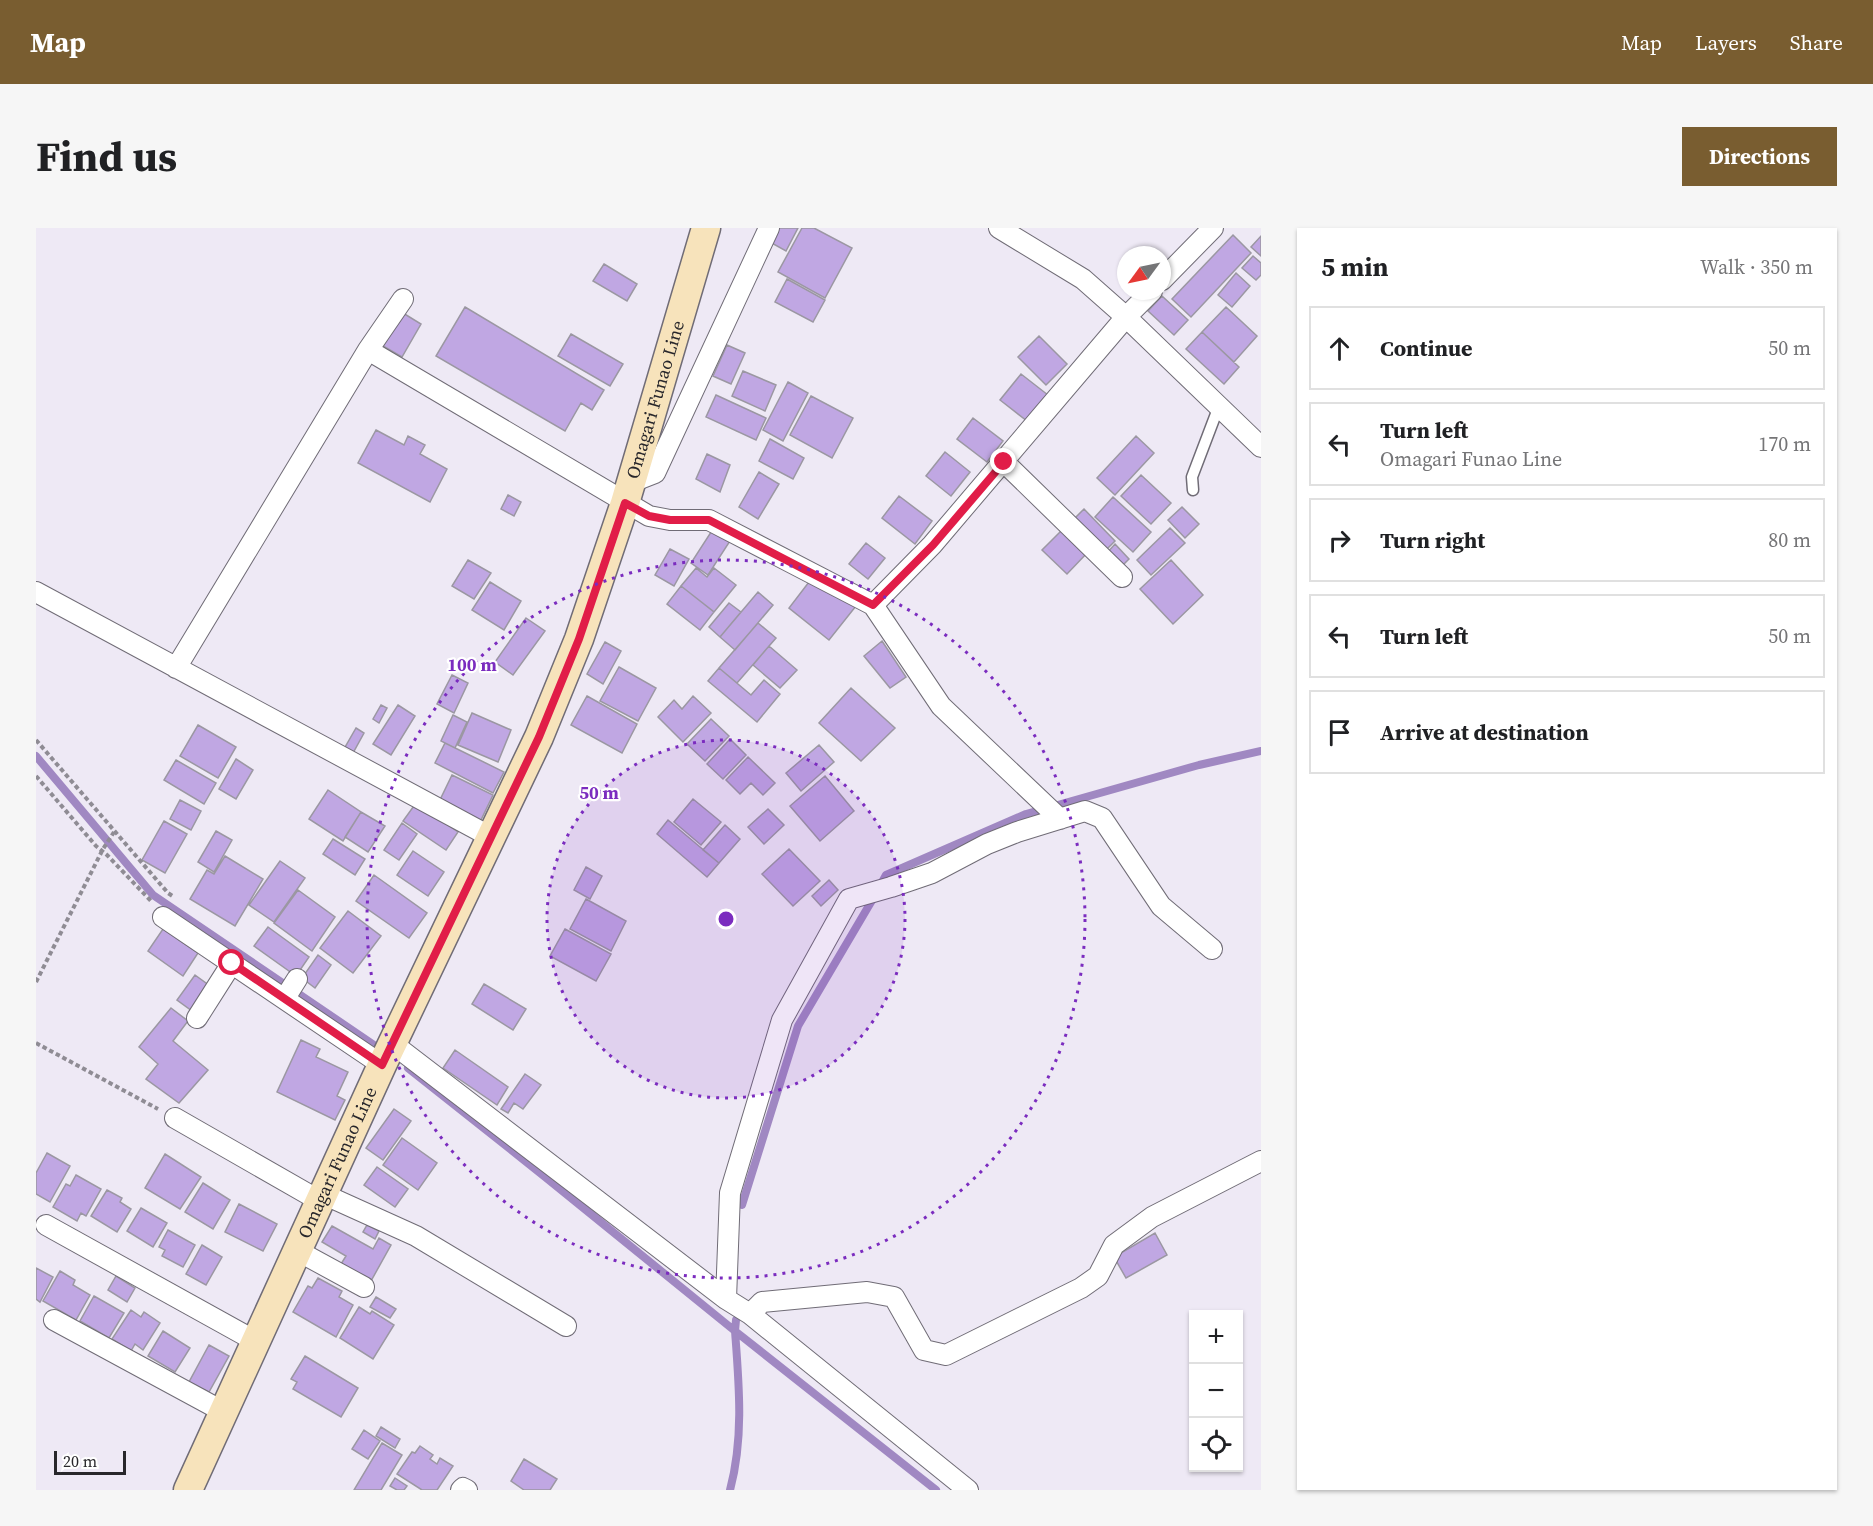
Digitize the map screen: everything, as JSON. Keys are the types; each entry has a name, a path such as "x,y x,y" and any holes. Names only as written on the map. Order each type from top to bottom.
{"main road":[{"name":"Omagari Funao Line","path":"188,1490 257,1342 296,1250 539,737 579,639 628,493 706,228"}],"street":[{"path":"628,493 655,473 769,228"},
{"path":"999,228 1083,279 1126,317 1261,447"},
{"path":"1171,271 1213,228"},
{"path":"176,668 368,350 403,298"},
{"path":"873,605 933,545 1126,317 1143,300"},
{"path":"368,350 628,493 649,516 670,520 709,520 873,605 941,706 1060,819"},
{"path":"1004,462 1122,577"},
{"path":"36,592 491,837"},
{"path":"726,1299 730,1193 782,1020 849,899 932,873 987,844 1085,811 1102,818 1161,906 1212,949"},
{"path":"163,917 232,963 291,988 388,1054 726,1299 750,1314 968,1490"},
{"path":"197,1018 232,963"},
{"path":"175,1118 321,1198 416,1236 567,1326"},
{"path":"750,1314 762,1302 867,1292 894,1297 924,1350 946,1355 1081,1288 1098,1276 1114,1245 1152,1217 1261,1161"},
{"path":"46,1225 257,1342"},
{"path":"296,1250 364,1287"},
{"path":"54,1320 224,1412"},
{"path":"461,1490 463,1488 467,1490"}],"lane":[{"path":"1193,490 1192,477 1219,406"}],"path":[{"path":"36,740 113,834 168,893 178,899"},
{"path":"36,776 158,908 163,917"},
{"path":"36,982 102,850 113,834"},
{"path":"36,1043 175,1118"}],"building":[{"path":"775,228 798,228 786,251 768,241"},
{"path":"802,228 814,228 852,248 825,298 778,272"},
{"path":"1233,235 1251,253 1191,317 1172,299"},
{"path":"1261,236 1261,256 1251,247"},
{"path":"1253,256 1261,263 1261,275 1256,280 1242,268"},
{"path":"604,264 637,284 627,301 593,281"},
{"path":"1236,273 1250,286 1232,307 1218,295"},
{"path":"787,279 825,300 813,322 775,302"},
{"path":"1158,300 1166,300 1188,320 1174,335 1148,311"},
{"path":"465,307 604,390 592,410 581,403 565,431 436,356"},
{"path":"1226,307 1257,336 1234,362 1202,332"},
{"path":"403,313 421,324 402,357 383,346"},
{"path":"1202,332 1239,367 1224,384 1186,349"},
{"path":"571,334 623,364 610,386 558,356"},
{"path":"1039,336 1067,364 1046,385 1018,357"},
{"path":"727,345 745,353 731,384 713,376"},
{"path":"743,371 776,385 765,411 732,396"},
{"path":"1021,374 1048,395 1027,421 1000,400"},
{"path":"788,382 808,393 783,441 763,430"},
{"path":"716,395 766,418 756,440 706,417"},
{"path":"811,396 853,418 832,458 790,435"},
{"path":"973,418 1003,441 987,462 957,439"},
{"path":"376,430 404,445 408,436 425,445 420,454 447,469 430,502 358,463"},
{"path":"1136,436 1154,453 1115,495 1097,478"},
{"path":"770,439 804,458 793,479 759,461"},
{"path":"945,452 970,472 951,496 926,476"},
{"path":"707,454 730,465 720,492 696,479"},
{"path":"759,472 779,484 758,519 739,507"},
{"path":"1141,475 1171,503 1151,524 1121,496"},
{"path":"508,495 521,502 514,516 501,509"},
{"path":"899,496 932,521 915,544 882,518"},
{"path":"1113,497 1151,532 1133,552 1095,517"},
{"path":"1182,507 1199,524 1185,538 1168,520"},
{"path":"1084,509 1115,541 1104,552 1072,521"},
{"path":"1064,528 1088,552 1067,574 1042,550"},
{"path":"1170,528 1185,543 1151,575 1137,560"},
{"path":"713,529 730,541 708,575 691,563"},
{"path":"866,543 885,558 868,579 849,564"},
{"path":"1115,544 1129,559 1120,568 1106,554"},
{"path":"670,549 689,559 674,586 655,575"},
{"path":"468,560 491,573 474,599 452,586"},
{"path":"1171,560 1203,595 1173,624 1140,589"},
{"path":"696,568 707,577 714,568 736,585 714,612 681,586"},
{"path":"490,582 521,601 504,630 472,610"},
{"path":"809,582 856,606 829,640 789,608"},
{"path":"681,586 714,612 700,630 667,604"},
{"path":"758,592 773,605 735,650 720,637"},
{"path":"729,603 741,612 720,637 709,627"},
{"path":"526,618 545,631 513,675 495,662"},
{"path":"758,623 776,638 737,683 719,668"},
{"path":"882,641 906,677 890,688 864,656"},
{"path":"605,642 621,651 603,684 587,674"},
{"path":"769,646 797,670 780,688 753,665"},
{"path":"619,667 656,688 638,721 600,701"},
{"path":"719,668 751,695 764,680 780,694 757,722 708,681"},
{"path":"452,675 468,683 454,713 437,704"},
{"path":"851,688 895,728 861,761 819,723"},
{"path":"587,696 637,724 622,753 571,725"},
{"path":"693,696 711,713 683,742 658,717 674,700 682,709"},
{"path":"381,705 387,708 379,723 373,719"},
{"path":"398,705 415,716 391,755 373,744"},
{"path":"472,713 511,730 498,762 458,745"},
{"path":"453,715 467,722 455,748 441,741"},
{"path":"711,719 729,736 705,761 687,744"},
{"path":"198,725 236,747 218,778 180,756"},
{"path":"356,728 364,733 353,753 344,749"},
{"path":"730,739 746,755 723,779 707,764"},
{"path":"445,743 504,772 493,793 435,763"},
{"path":"819,745 834,762 801,791 786,773"},
{"path":"748,757 775,783 763,795 751,783 740,794 726,780"},
{"path":"236,759 253,770 236,799 219,789"},
{"path":"176,760 216,783 204,804 164,780"},
{"path":"452,775 493,795 479,824 438,804"},
{"path":"825,776 854,811 820,841 790,806"},
{"path":"328,790 361,812 343,841 309,819"},
{"path":"693,799 721,822 701,845 674,822"},
{"path":"180,800 201,811 191,830 170,819"},
{"path":"416,803 458,832 446,850 403,821"},
{"path":"768,809 784,825 764,844 748,827"},
{"path":"361,812 385,826 368,852 345,837"},
{"path":"668,820 719,863 707,877 657,834"},
{"path":"164,821 187,834 165,873 142,860"},
{"path":"402,823 417,834 399,860 384,850"},
{"path":"725,825 740,839 719,863 703,850"},
{"path":"216,831 232,840 214,872 198,862"},
{"path":"333,839 365,859 355,875 323,854"},
{"path":"789,849 820,881 793,906 762,874"},
{"path":"413,851 444,872 428,896 397,875"},
{"path":"225,856 263,879 235,926 190,899 207,870 214,874"},
{"path":"280,861 305,878 274,922 249,905"},
{"path":"586,867 602,876 590,899 574,890"},
{"path":"374,875 427,913 409,938 356,901"},
{"path":"829,880 838,890 821,906 812,896"},
{"path":"298,890 335,917 312,951 274,923"},
{"path":"586,899 626,921 611,951 570,929"},
{"path":"348,911 381,936 353,973 320,948"},
{"path":"268,927 309,957 296,976 254,946"},
{"path":"163,929 198,953 183,976 148,951"},
{"path":"565,929 611,954 596,981 550,956"},
{"path":"318,955 331,965 315,988 302,978"},
{"path":"195,975 210,986 192,1011 177,1000"},
{"path":"484,984 526,1009 513,1030 472,1004"},
{"path":"171,1008 188,1021 173,1041 208,1070 179,1103 146,1079 158,1064 139,1047"},
{"path":"301,1040 320,1049 316,1057 348,1072 337,1096 345,1100 335,1120 277,1092"},
{"path":"455,1050 508,1087 497,1105 443,1068"},
{"path":"525,1074 541,1085 523,1109 514,1103 508,1113 501,1109"},
{"path":"394,1109 411,1121 383,1160 366,1148"},
{"path":"402,1138 437,1163 418,1190 383,1165"},
{"path":"47,1153 70,1166 50,1202 36,1194 36,1173"},
{"path":"165,1154 201,1177 180,1209 145,1188"},
{"path":"377,1167 408,1189 395,1207 364,1185"},
{"path":"76,1175 101,1189 86,1216 81,1213 77,1221 53,1207 66,1184 70,1186"},
{"path":"203,1183 230,1200 213,1229 185,1212"},
{"path":"107,1190 122,1198 120,1202 131,1209 117,1232 91,1216"},
{"path":"239,1204 277,1224 263,1251 225,1232"},
{"path":"141,1208 167,1223 153,1247 127,1231"},
{"path":"367,1225 379,1231 375,1239 363,1232"},
{"path":"332,1226 373,1249 379,1238 391,1245 371,1281 341,1264 346,1256 322,1242"},
{"path":"168,1230 195,1245 183,1267 162,1256 165,1250 159,1247"},
{"path":"1155,1233 1167,1255 1126,1278 1114,1257"},
{"path":"202,1245 222,1257 206,1285 186,1274"},
{"path":"36,1268 53,1277 40,1302 36,1299"},
{"path":"60,1271 75,1280 73,1285 90,1295 76,1320 43,1301"},
{"path":"116,1276 135,1288 127,1302 108,1290"},
{"path":"318,1278 342,1291 339,1297 353,1305 336,1337 293,1312 308,1286 312,1288"},
{"path":"94,1296 124,1313 109,1338 80,1321"},
{"path":"376,1297 396,1309 390,1318 370,1307"},
{"path":"359,1307 370,1314 372,1311 394,1325 373,1359 340,1338"},
{"path":"131,1310 141,1317 144,1312 160,1323 143,1350 135,1344 131,1351 112,1339"},
{"path":"163,1331 190,1348 175,1372 148,1356"},
{"path":"209,1345 229,1356 209,1392 189,1382"},
{"path":"305,1356 358,1388 341,1417 293,1389 297,1382 291,1379"},
{"path":"381,1427 400,1439 395,1448 376,1436"},
{"path":"364,1430 380,1441 368,1459 352,1449"},
{"path":"382,1443 402,1455 381,1490 354,1490"},
{"path":"420,1446 433,1455 430,1459 437,1464 440,1458 453,1466 437,1490 422,1490 397,1474 412,1452 415,1453"},
{"path":"524,1459 557,1479 550,1490 524,1490 511,1481"},
{"path":"395,1478 407,1486 404,1490 397,1490 390,1486"}],"waterway":[{"path":"880,886 886,875 1026,814 1199,765 1261,751"},
{"path":"36,756 153,895 374,1045"},
{"path":"742,1205 798,1026 874,897"},
{"path":"408,1068 936,1490"},
{"path":"730,1490 739,1431 736,1320"}],"route":[{"path":"232,963 382,1065 539,737 579,639 625,503 649,516 670,520 709,520 873,605 933,545 1004,462"}]}
